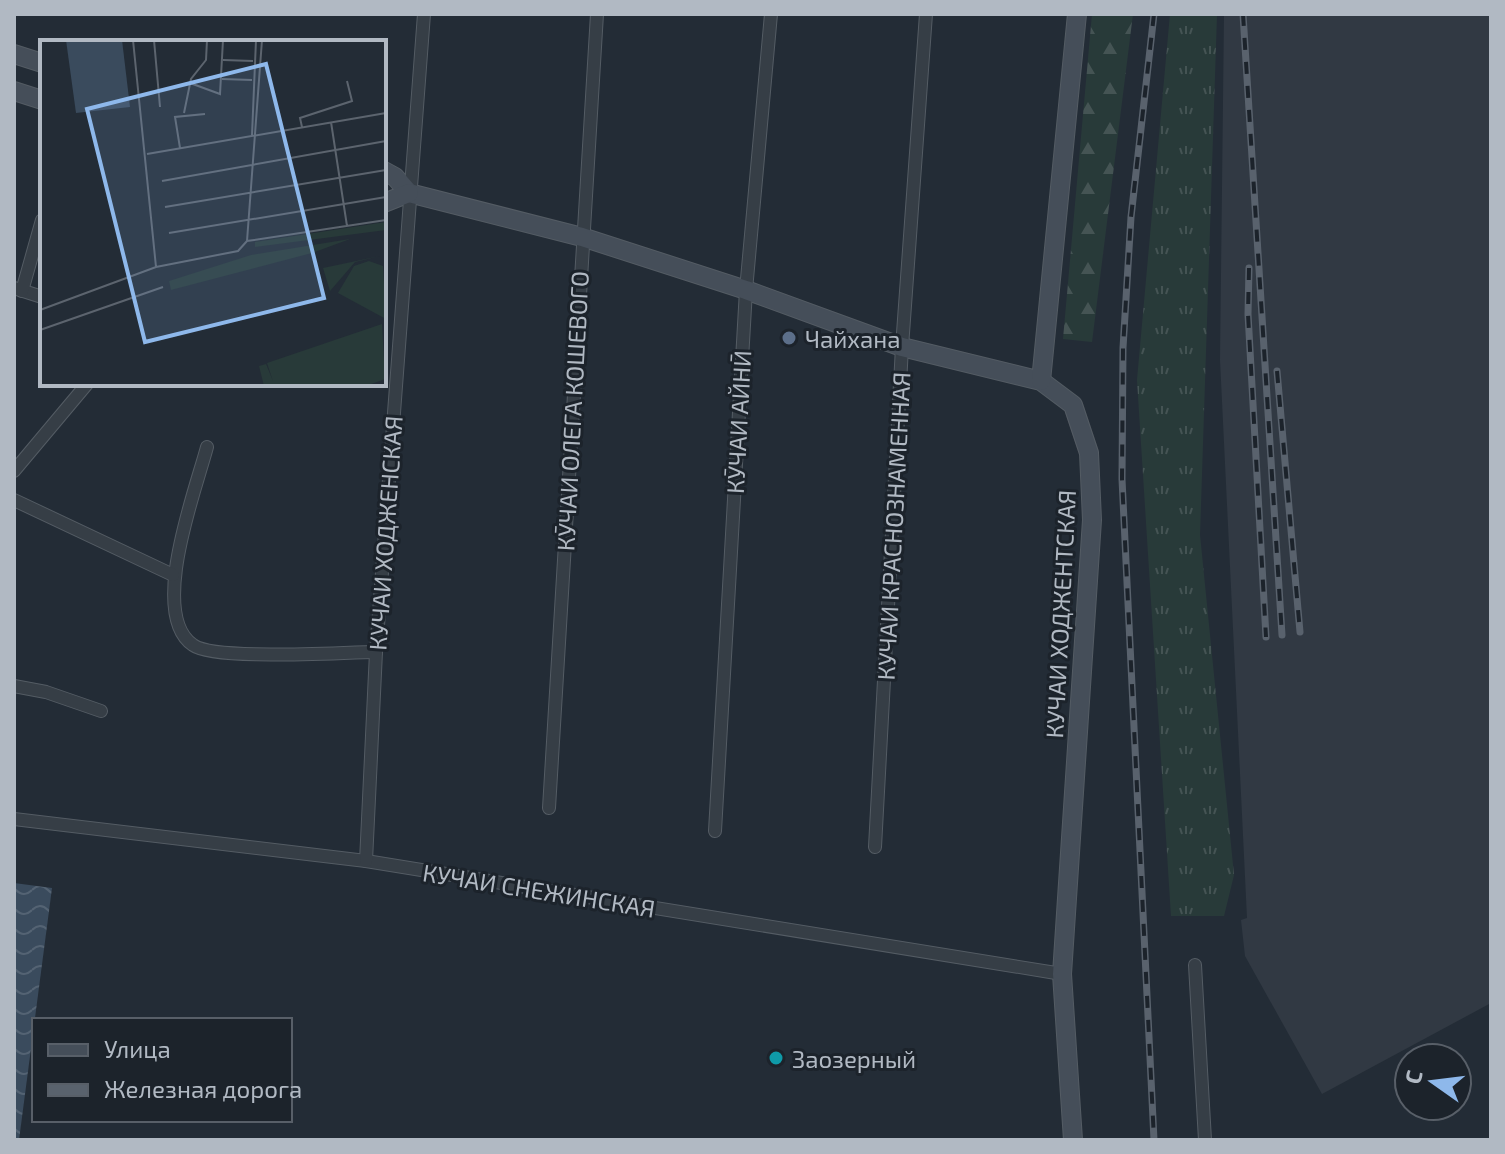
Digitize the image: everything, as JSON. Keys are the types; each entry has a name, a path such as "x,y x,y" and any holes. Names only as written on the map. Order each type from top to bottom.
{"main road":[{"path":"386,172 395,177 409,193 582,237 746,290 902,347 1041,381 1077,14"},
{"path":"14,54 40,62"},
{"path":"14,91 40,99"},
{"path":"386,202 409,193"},
{"name":"КУЧАИ ХОДЖЕНТСКАЯ","path":"1041,381 1073,405 1089,453 1092,520 1062,974 1073,1140"}],"street":[{"name":"КУЧАИ ХОДЖЕНСКАЯ","path":"366,861 376,652 424,14"},
{"name":"КӮЧАИ ОЛЕГА КОШЕВОГО","path":"549,808 597,14"},
{"name":"КӮЧАИ АЙНӢ","path":"715,831 746,290 771,14"},
{"name":"КУЧАИ КРАСНОЗНАМЕННАЯ","path":"875,847 902,347 926,14"},
{"path":"40,226 18,290 40,296"},
{"path":"14,471 85,386"},
{"path":"207,447 173,575 182,634 195,647 231,653 376,652"},
{"path":"14,500 173,575"},
{"path":"14,686 46,692 101,711"},
{"name":"КУЧАИ СНЕЖИНСКАЯ","path":"14,819 366,861 1062,974"},
{"path":"1195,965 1205,1140"}],"shaded area":[{"path":"1224,14 1491,14 1491,1003 1419,1042 1393,1042 1393,1056 1322,1094 1245,956 1241,920 1247,918 1220,360"}],"green space":[{"path":"1092,14 1133,14 1092,342 1063,339"},
{"path":"1170,14 1217,14 1200,535 1234,875 1224,916 1171,916 1137,380"}],"water":[{"path":"14,883 52,888 35,1018 32,1018 32,1041 19,1140 14,1140"}],"railway":[{"path":"1154,14 1131,217 1123,348 1122,479 1154,1140"},
{"path":"1243,14 1282,635"},
{"path":"1249,268 1248,314 1266,637"},
{"path":"1277,371 1300,632"}],"place":[{"name":"Чайхана","path":"789,338"},
{"name":"Заозерный","path":"776,1058"}]}
